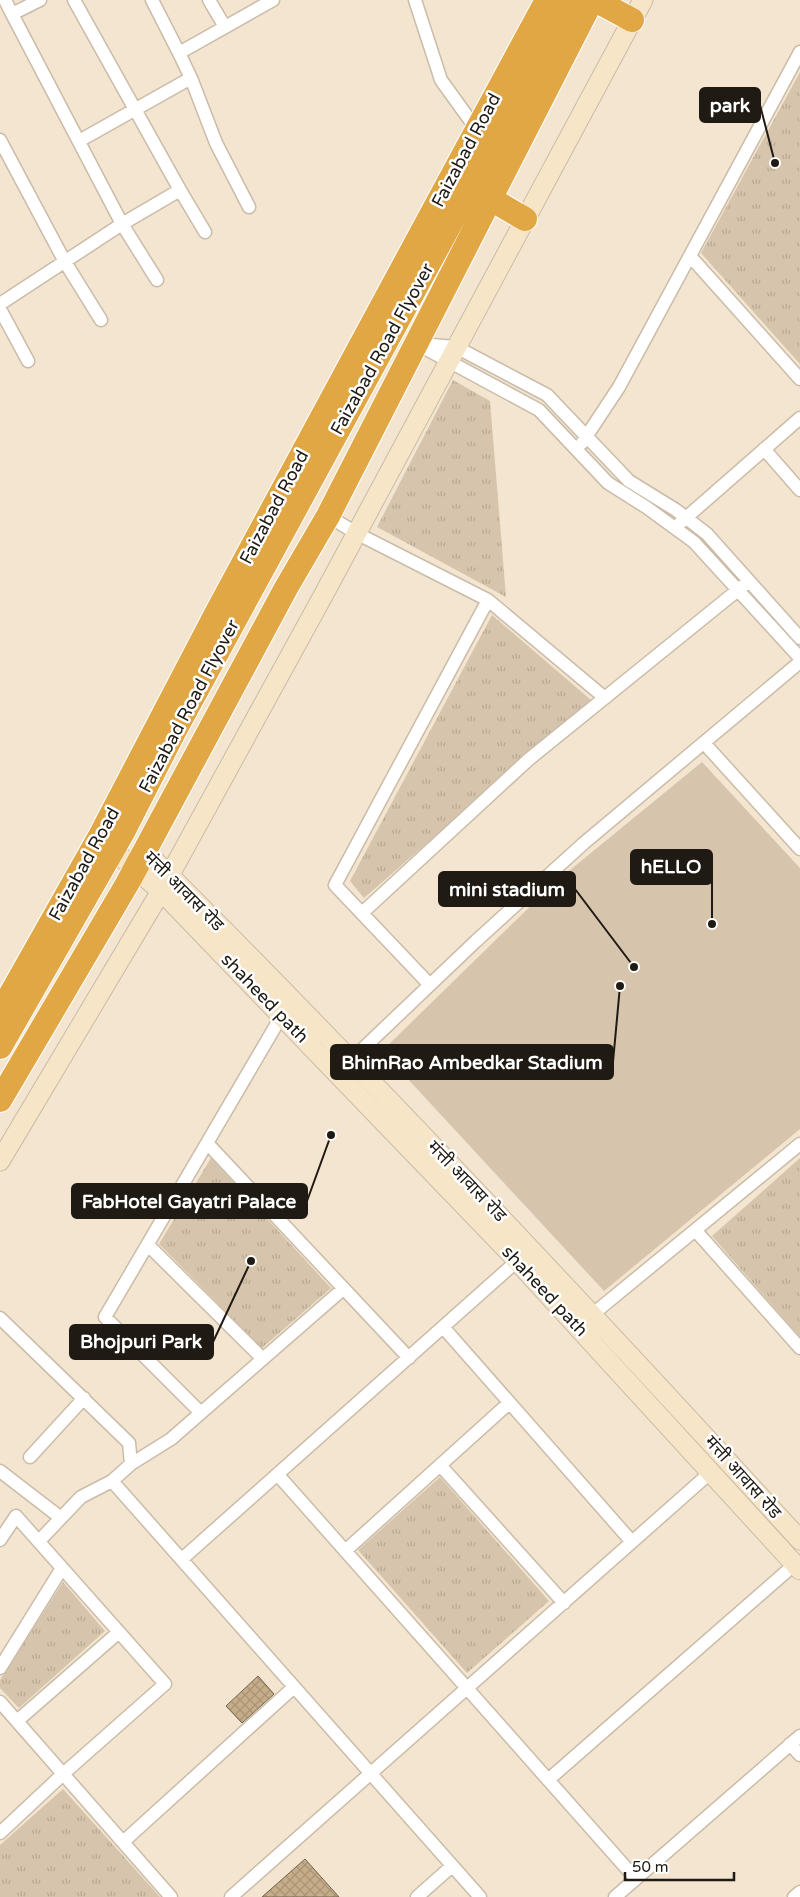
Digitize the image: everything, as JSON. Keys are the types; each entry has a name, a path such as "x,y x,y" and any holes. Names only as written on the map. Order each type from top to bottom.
{"highway":[{"name":"Faizabad Road","path":"0,1013 99,838 223,601 547,0"},
{"name":"Faizabad Road Flyover","path":"0,1047 118,841 175,730 572,0"},
{"path":"0,1100 139,860 286,588 328,516 415,343 594,0 638,10"},
{"path":"490,198 525,219"},
{"name":"मंत्ती आवास रोड","path":"118,841 139,860"}],"street":[{"path":"5,0 122,224 157,280"},
{"path":"12,14 40,0"},
{"path":"74,0 205,232"},
{"path":"152,0 191,78 216,143 249,207"},
{"path":"209,0 225,27"},
{"path":"179,53 273,0"},
{"path":"415,0 441,80 477,130"},
{"path":"0,1161 165,883 638,10"},
{"path":"576,450 587,438 619,387 800,52"},
{"path":"78,141 191,78"},
{"path":"0,140 65,262 101,320"},
{"path":"0,304 122,224 180,190"},
{"path":"690,256 800,380"},
{"path":"0,309 28,361"},
{"path":"415,343 452,355 547,395 629,481 707,534 800,638"},
{"path":"415,343 452,355 539,410 608,483 675,527 694,542 800,658"},
{"path":"675,527 800,418"},
{"path":"764,449 800,490"},
{"path":"328,516 356,533 488,600 604,698"},
{"path":"362,913 528,760 749,580"},
{"path":"430,985 335,885 488,600"},
{"path":"352,1060 430,985 584,844 800,662"},
{"path":"704,743 800,850"},
{"name":"मंत्ती आवास रोड","path":"139,860 352,1060 415,1140 593,1314 800,1540"},
{"name":"shaheed path","path":"165,883 282,1015 415,1140 518,1261 798,1567"},
{"path":"201,1413 105,1317 282,1015"},
{"path":"207,1143 409,1358"},
{"path":"593,1314 800,1144"},
{"path":"696,1231 800,1348"},
{"path":"148,1245 263,1359"},
{"path":"182,1560 518,1261"},
{"path":"39,1541 81,1497 112,1481 131,1464 171,1439 344,1289"},
{"path":"0,1318 129,1443 131,1464"},
{"path":"444,1327 632,1542"},
{"path":"30,1457 84,1398"},
{"path":"345,1550 509,1403"},
{"path":"440,1465 564,1602"},
{"path":"0,1471 61,1518"},
{"path":"231,1897 711,1472"},
{"path":"278,1475 636,1879"},
{"path":"112,1481 480,1897"},
{"path":"0,1540 16,1516 165,1684 63,1774 0,1833"},
{"path":"548,1780 798,1567"},
{"path":"0,1668 62,1568"},
{"path":"17,1721 119,1632"},
{"path":"123,1842 294,1687"},
{"path":"0,1702 171,1897"},
{"path":"615,1897 800,1736"},
{"path":"790,1744 800,1755"},
{"path":"417,1897 452,1866"},
{"path":"794,1897 800,1892"}],"green space":[{"path":"800,72 800,364 701,253"},
{"path":"453,380 490,401 506,597 377,527"},
{"path":"492,615 591,700 364,898 350,881"},
{"path":"702,762 800,868 800,1129 604,1291 382,1051 553,884"},
{"path":"211,1158 331,1288 262,1348 159,1244"},
{"path":"800,1158 800,1337 712,1236"},
{"path":"440,1477 549,1601 467,1673 358,1550"},
{"path":"63,1582 105,1631 19,1708 0,1688 0,1680"},
{"path":"63,1789 160,1897 0,1897 0,1845"}],"building":[{"path":"258,1676 274,1694 242,1723 226,1706"},
{"path":"305,1859 339,1897 262,1897"}],"place":[{"name":"park","path":"775,163"},
{"name":"hELLO","path":"712,924"},
{"name":"mini stadium","path":"634,967"},
{"name":"BhimRao Ambedkar Stadium","path":"620,986"},
{"name":"FabHotel Gayatri Palace","path":"331,1135"},
{"name":"Bhojpuri Park","path":"251,1261"}]}
